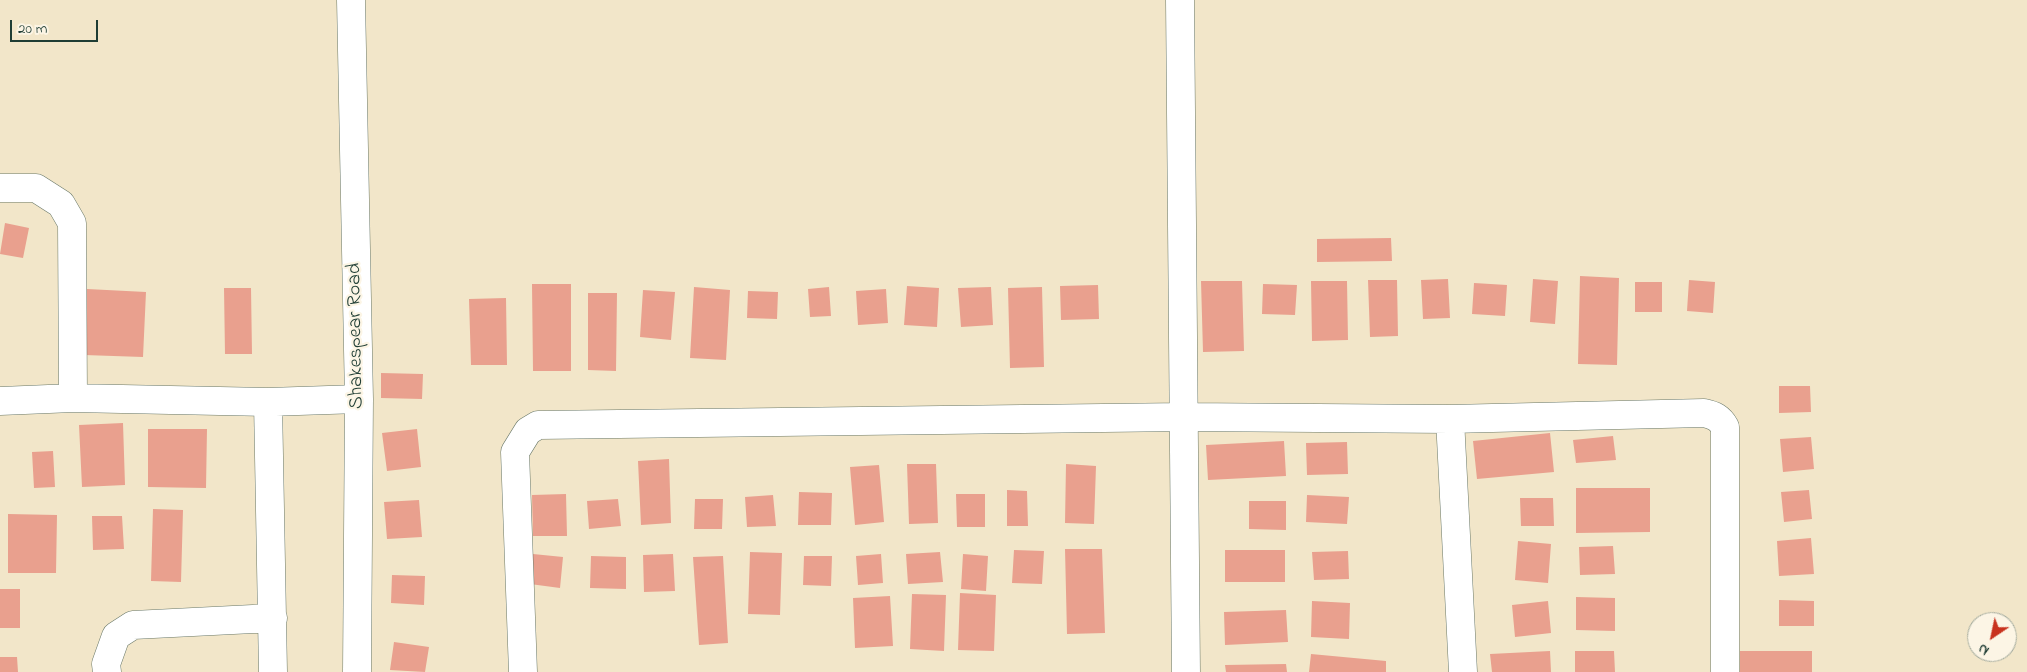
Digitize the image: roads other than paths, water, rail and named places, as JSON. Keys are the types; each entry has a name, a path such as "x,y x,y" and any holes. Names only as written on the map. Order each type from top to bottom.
{"street":[{"name":"Shakespear Road","path":"351,0 359,399 358,672"},
{"path":"1180,0 1186,672"},
{"path":"0,188 36,188 61,204 72,223 73,398"},
{"path":"0,401 73,398 268,402 359,399"},
{"path":"268,402 273,672"},
{"path":"523,672 515,452 528,431 538,426 1184,416 1450,418 1704,413 1714,415 1722,421 1725,427 1725,672"},
{"path":"1450,418 1463,672"},
{"path":"107,672 106,664 116,636 133,625 273,618"}]}
